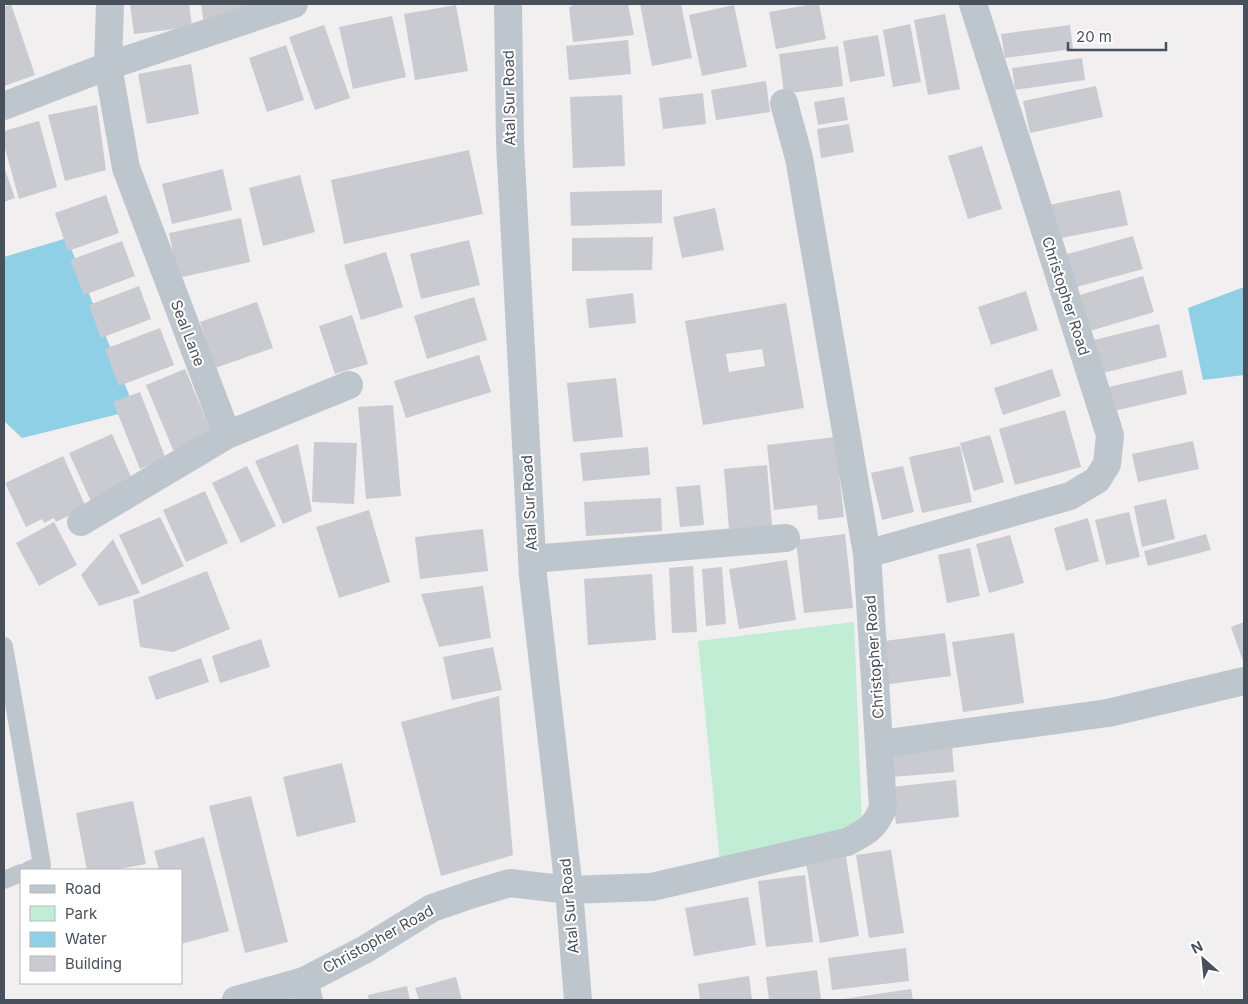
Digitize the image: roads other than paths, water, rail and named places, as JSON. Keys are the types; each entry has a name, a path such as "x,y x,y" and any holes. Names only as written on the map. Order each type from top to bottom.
{"street":[{"name":"Seal Lane","path":"110,4 108,66 126,168 227,436"},
{"path":"4,106 108,66 294,4"},
{"name":"Atal Sur Road","path":"508,4 510,143 532,559 569,890 578,1000"},
{"name":"Christopher Road","path":"236,1000 306,990 364,950 432,908 510,883 569,890 652,887 847,842 877,822 883,808 867,554 1070,496 1097,480 1107,464 1110,435 973,4"},
{"path":"784,103 801,168 867,554"},
{"path":"81,522 227,436 349,385"},
{"path":"532,559 786,538"},
{"path":"880,744 1108,713 1244,681"}],"lane":[{"path":"4,646 42,865 32,869"},
{"path":"4,880 20,873"}],"water":[{"path":"67,238 135,410 22,438 4,421 4,257"},
{"path":"1244,287 1244,375 1203,380 1188,308"}]}
